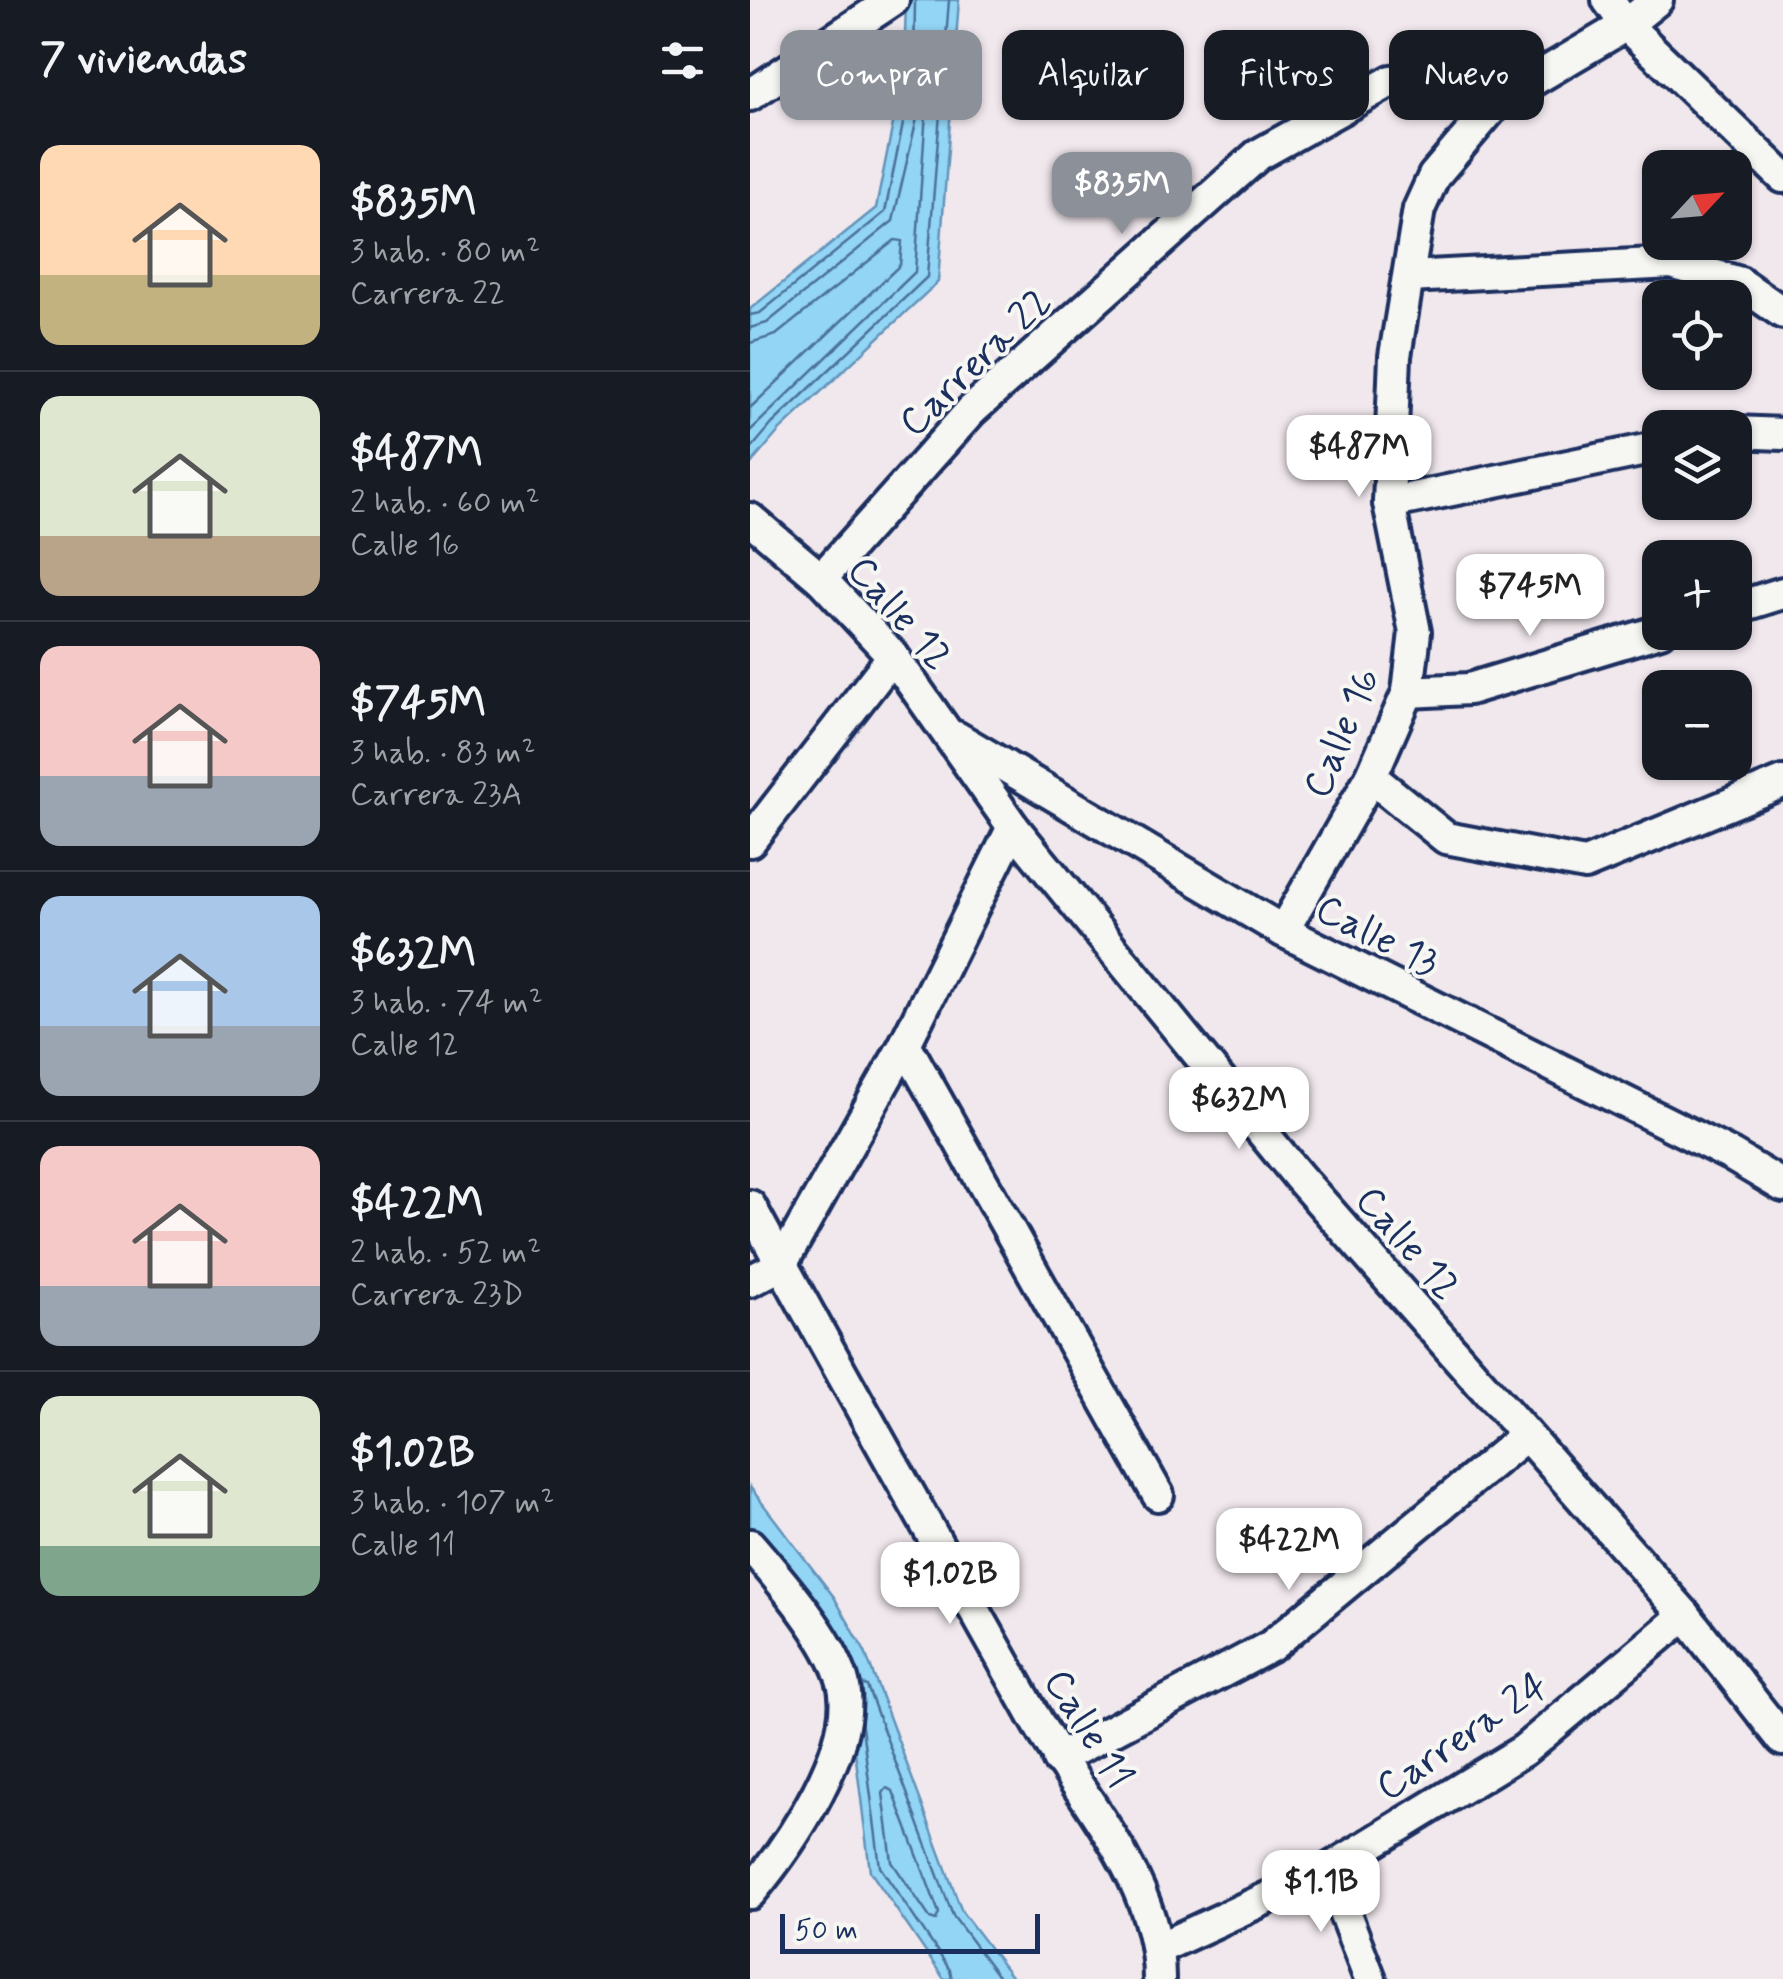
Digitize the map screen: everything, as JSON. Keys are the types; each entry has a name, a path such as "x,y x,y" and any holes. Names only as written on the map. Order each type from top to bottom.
{"street":[{"path":"1608,0 1626,25 1783,178"},
{"path":"1544,74 1626,25 1657,0"},
{"path":"750,95 878,5"},
{"name":"Carrera 22","path":"820,579 971,411 1258,155 1389,82"},
{"name":"Calle 16","path":"1282,931 1371,777 1408,692 1415,632 1389,503 1395,356 1419,209 1434,176 1482,120"},
{"path":"1409,277 1672,263 1740,283 1783,313"},
{"path":"1752,433 1783,434"},
{"path":"1389,503 1642,451"},
{"name":"Calle 12","path":"750,519 820,579 892,656 1013,827 1298,1176 1685,1616 1783,1740"},
{"path":"1752,603 1783,593"},
{"path":"1408,692 1469,689 1642,636"},
{"path":"750,841 892,656"},
{"name":"Calle 13","path":"950,733 1282,931 1730,1155 1783,1186"},
{"path":"1371,777 1446,838 1585,864 1783,782"},
{"path":"750,1280 782,1264 904,1044 1013,827"},
{"path":"904,1044 1158,1495"},
{"path":"750,1206 782,1264"},
{"name":"Calle 11","path":"782,1264 1058,1760 1121,1850 1159,1948 1159,1979"},
{"path":"1058,1760 1271,1646 1526,1435"},
{"path":"750,1545 832,1656 846,1704 839,1737 812,1810 750,1893"},
{"name":"Carrera 24","path":"1159,1948 1328,1870 1524,1750 1685,1616"},
{"path":"1328,1870 1370,1979"}],"water":[{"path":"906,0 959,0 957,30 905,30"},
{"path":"894,120 950,120 938,282 779,431 750,465 750,309 876,208"},
{"path":"750,1487 834,1597 865,1652 962,1912 1013,1979 944,1979 870,1871 844,1663 750,1527"}]}
